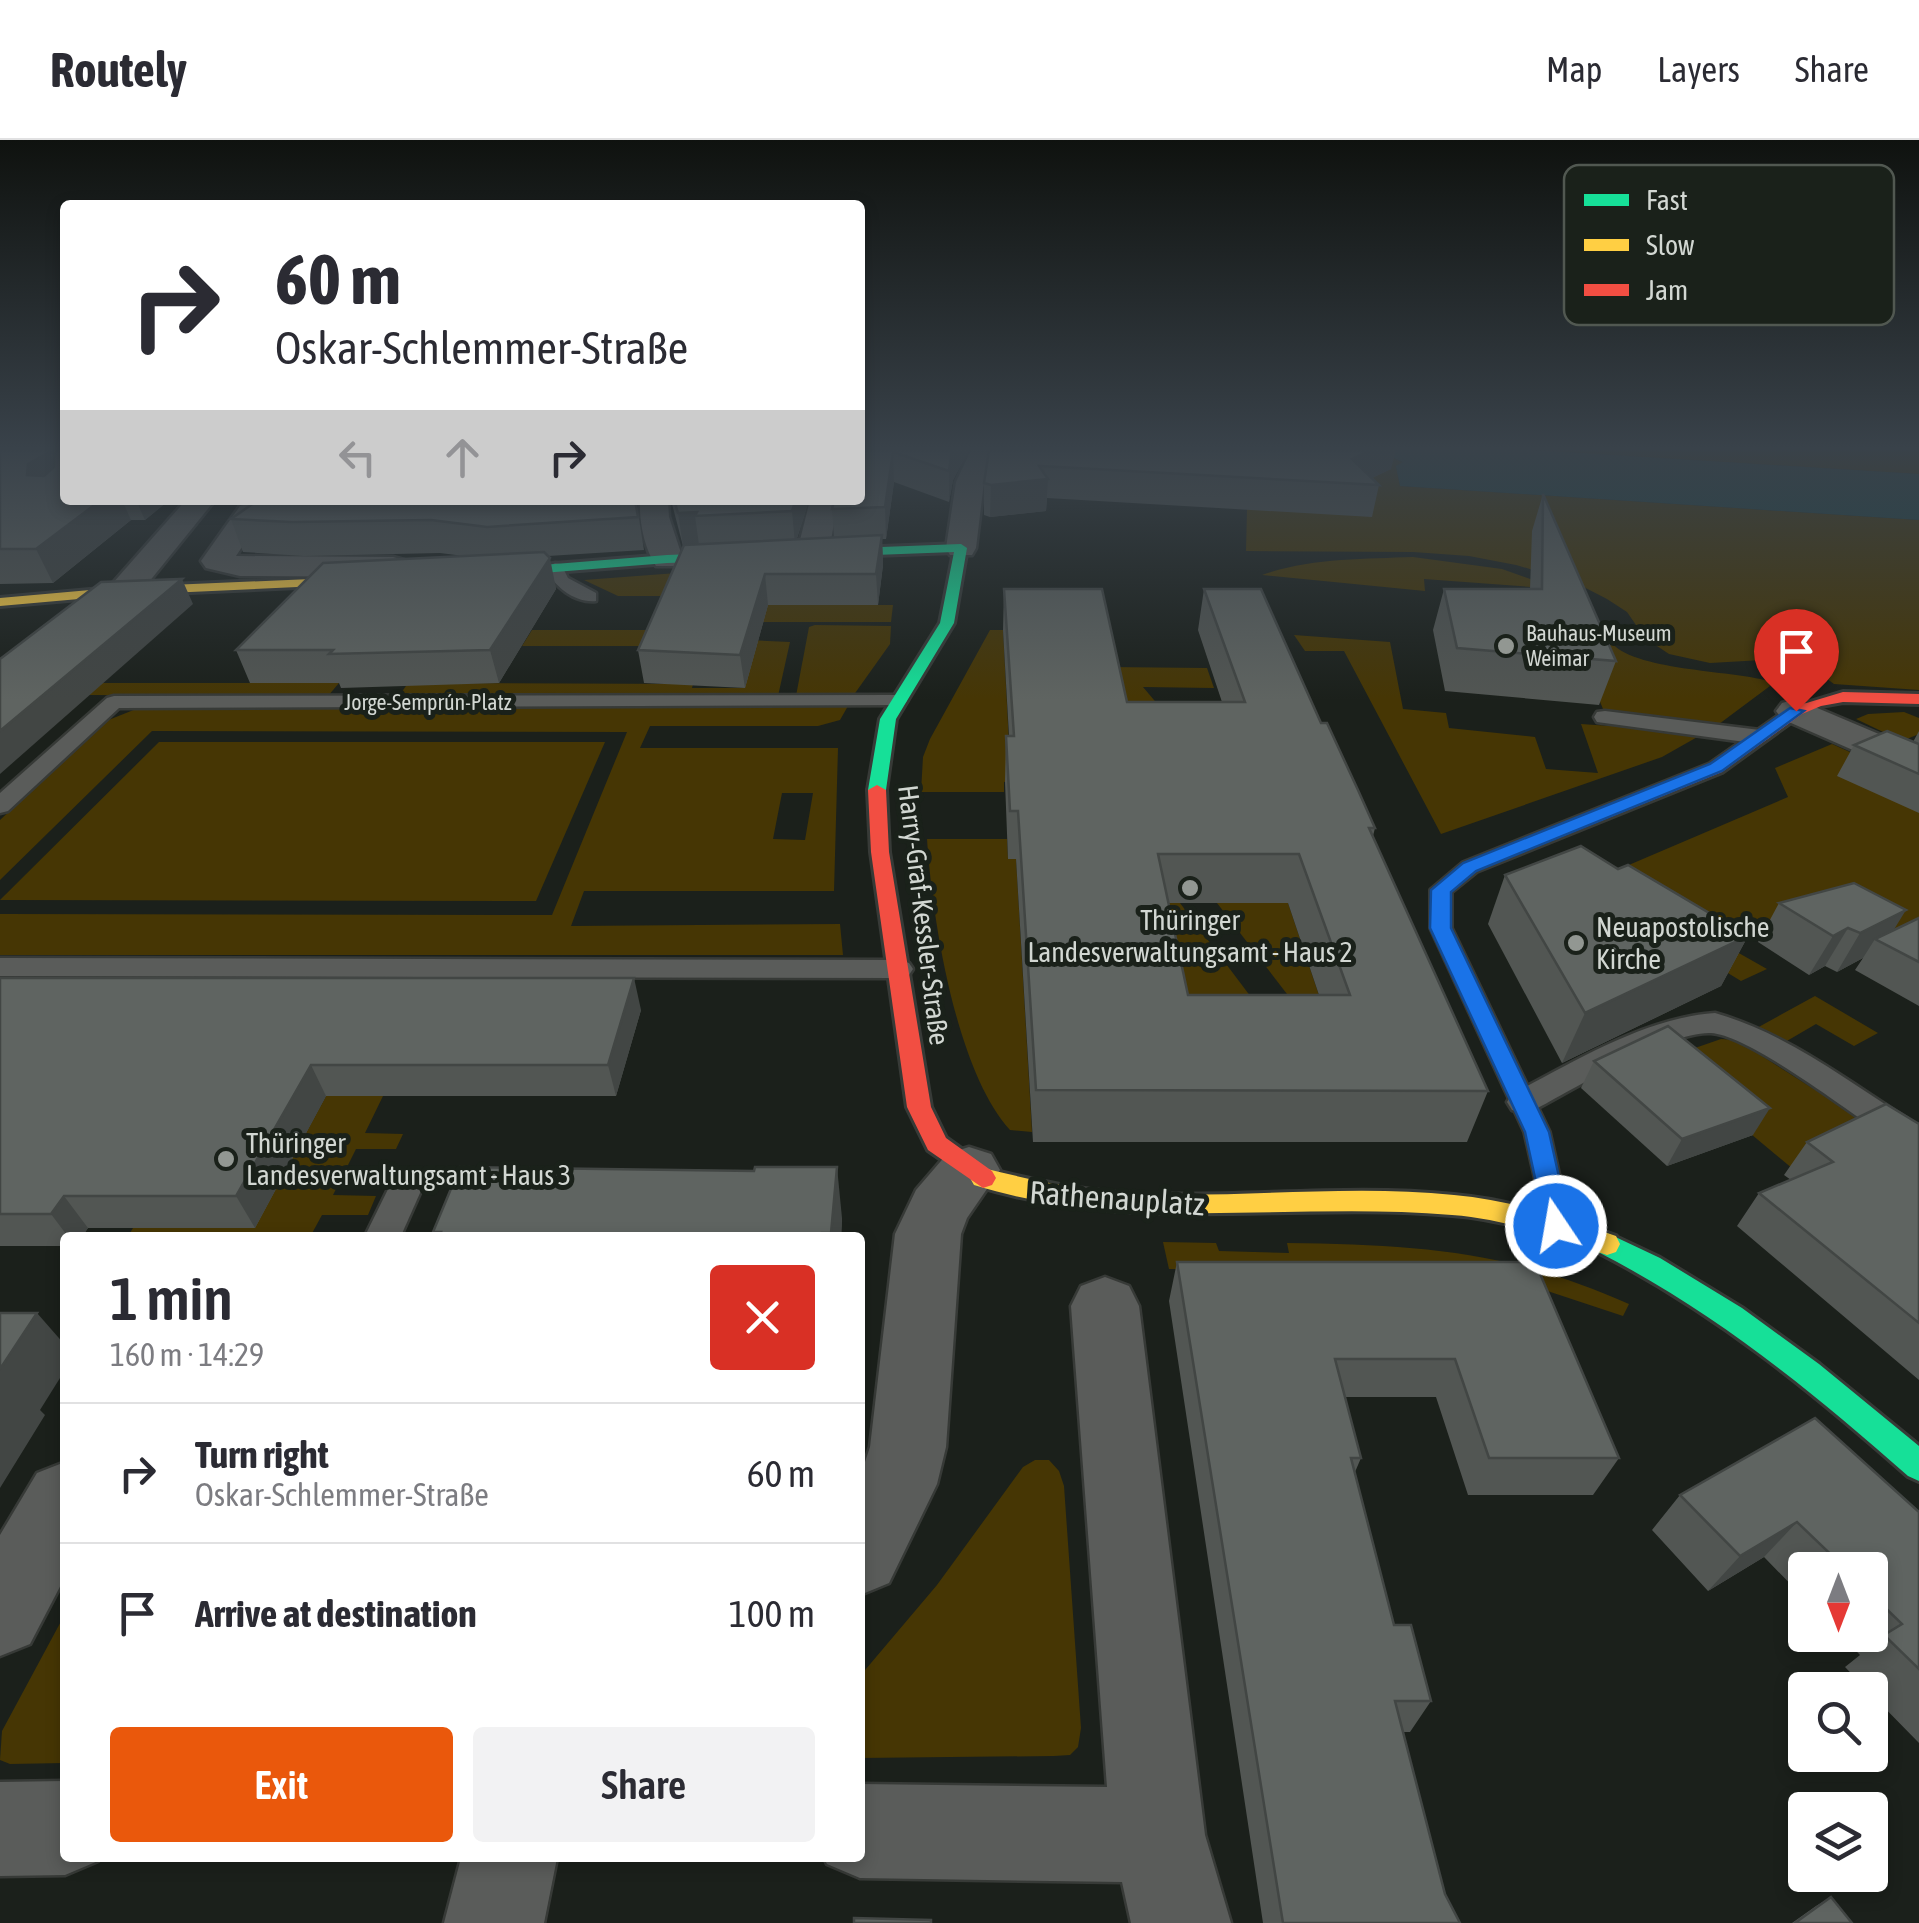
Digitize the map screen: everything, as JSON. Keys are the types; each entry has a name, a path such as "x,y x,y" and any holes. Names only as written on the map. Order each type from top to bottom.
{"street":[{"path":"124,591 173,533"},
{"path":"236,533 217,561 419,572"},
{"path":"659,533 667,560"},
{"path":"813,552 817,533"},
{"path":"456,571 495,573 813,552 961,548 963,533"},
{"name":"Harry-Graf-Kessler-Straße","path":"961,548 946,624 887,720 877,778 887,892 920,1114 940,1149 968,1170"},
{"path":"0,602 419,572"},
{"path":"1556,1226 1537,1132 1440,928 1441,890 1470,867 1716,768 1796,711 1842,697 1919,700"},
{"path":"1796,711 1919,766"},
{"path":"865,1546 898,1484 908,1447 928,1234 939,1207 968,1170"},
{"name":"Rathenauplatz","path":"968,1170 1000,1187 1055,1200 1135,1206 1457,1204 1556,1226 1629,1255 1705,1298 1855,1409 1919,1466"},
{"path":"865,1832 1170,1879 1106,1306"},
{"path":"0,1614 60,1509"},
{"path":"0,1829 60,1828"},
{"path":"494,1923 508,1862"}],"lane":[{"path":"555,568 560,582 590,597"},
{"name":"Jorge-Semprún-Platz","path":"0,806 114,702 896,701"},
{"path":"1605,717 1760,736"},
{"path":"0,968 899,969"},
{"path":"1522,1102 1672,1032 1712,1022 1742,1032 1896,1127"},
{"path":"385,1232 408,1184"}],"shaded area":[{"path":"1246,533 1919,533 1919,690 1834,684 1799,658 1710,663 1669,654 1645,638 1627,612 1607,599 1574,582 1516,565 1469,556 1413,552 1246,551"},
{"path":"1413,557 1502,569 1558,589 1424,579 1425,591 1262,575 1318,562"},
{"path":"690,572 680,596 618,596 584,580"},
{"path":"1557,597 1590,607 1610,641 1622,651 1660,664 1768,681 1770,686 1715,727 1662,757 1441,834 1344,651 1305,651 1294,635 1390,642 1403,709 1446,713 1449,728 1535,737 1546,769 1598,773 1581,724 1610,726"},
{"path":"756,605 893,605 891,622 751,622"},
{"path":"891,626 890,644 853,696 796,696 809,627"},
{"path":"532,630 671,630 664,646 522,646"},
{"path":"990,630 1003,630 1011,781 1004,782 1004,792 921,792 923,757 930,739"},
{"path":"745,640 790,642 778,696 399,696 408,683 693,684 692,688 744,688 751,665"},
{"path":"1107,667 1207,668 1214,688 1143,687 1170,719 1122,742"},
{"path":"64,683 339,683 328,696 87,695"},
{"path":"848,706 840,720 818,726 650,726 640,748 838,748 834,891 584,891 571,926 840,924 843,955 0,955 0,914 552,915 627,732 152,731 0,880 0,820 106,721 141,707","holes":["782,793 813,793 805,840 773,839"]},
{"path":"1904,712 1919,718 1919,734 1902,741 1856,719 1868,714"},
{"path":"159,742 605,742 536,901 0,900"},
{"path":"1832,744 1919,783 1919,939 1812,912 1714,939 1767,969 1741,981 1685,947 1603,876 1788,797 1775,768"},
{"path":"927,839 1007,839 1008,859 1016,859 1032,1132 1010,1130 991,1104 961,1033 941,950"},
{"path":"1152,903 1180,903 1288,1046 1180,1046"},
{"path":"1217,903 1288,903 1336,1046 1327,1046"},
{"path":"1815,996 1878,1033 1854,1046 1816,1024 1780,1045 1755,1029"},
{"path":"1721,1039 1737,1040 1919,1156 1793,1169 1667,1064 1669,1057"},
{"path":"326,1096 383,1096 365,1133 403,1134 396,1149 356,1149 333,1195 376,1196 368,1215 322,1215 313,1232 131,1232 133,1228 255,1227"},
{"path":"1163,1242 1216,1243 1219,1251 1289,1253 1287,1243 1462,1254 1543,1272 1629,1304 1623,1316 1508,1278 1452,1271 1169,1269"},
{"path":"1035,1460 1049,1460 1059,1471 1064,1486 1081,1728 1078,1747 1070,1755 1054,1756 865,1758 865,1670 937,1585 1023,1467"},
{"path":"60,1623 60,1763 10,1764 0,1760 2,1731"}],"building":[{"path":"0,533 57,533 36,549 0,549"},
{"path":"1543,533 1560,533 1616,661 1457,648 1444,589 1542,589"},
{"path":"882,535 876,574 765,574 740,655 638,650 684,545"},
{"path":"544,552 550,558 490,650 329,654 333,650 236,650 323,563"},
{"path":"182,579 0,731 0,659 101,582"},
{"name":"Thüringer Landesverwaltungsamt - Haus 2","path":"1004,589 1102,589 1127,702 1245,702 1204,589 1261,589 1321,723 1327,723 1358,790 1375,828 1369,828 1488,1091 1036,1090 1018,811 1010,811 1006,736 1014,736","holes":["1158,854 1299,854 1350,995 1188,995"]},
{"path":"1887,731 1919,744 1919,774 1854,745"},
{"path":"1581,846 1618,869 1628,865 1748,936 1585,1013 1505,875"},
{"path":"1854,883 1906,910 1860,933 1848,928 1833,936 1779,903"},
{"path":"1919,918 1919,962 1875,939"},
{"path":"0,978 634,978 608,1065 311,1065 236,1196 64,1196 51,1214 0,1214"},
{"path":"1668,1026 1770,1108 1682,1139 1594,1061"},
{"path":"1886,1104 1919,1124 1919,1323 1759,1193 1833,1162 1807,1142"},
{"path":"460,1167 754,1171 755,1167 837,1167 831,1232 433,1232"},
{"path":"1177,1262 1535,1262 1619,1458 1489,1458 1455,1359 1335,1359 1361,1458 1351,1458 1394,1625 1411,1625 1431,1701 1395,1701 1445,1894 1460,1923 1283,1923"},
{"path":"0,1313 37,1313 0,1369"},
{"path":"1815,1418 1919,1512 1919,1669 1888,1639 1888,1633 1902,1624 1888,1610 1888,1552 1828,1552 1797,1522 1740,1556 1680,1495"},
{"path":"1831,1897 1852,1923 1795,1923"},
{"path":"854,1918 931,1920 931,1923 854,1923"}],"traffic: fast":[{"path":"479,574 667,559 961,548 947,623 888,719 877,790"},
{"path":"1607,1244 1732,1316 1846,1403 1919,1466"}],"traffic: slow":[{"path":"0,602 124,591 379,580"},
{"path":"983,1178 1060,1197 1138,1204 1377,1201 1455,1205 1532,1218 1607,1244"}],"traffic: jam":[{"path":"1557,1226 1537,1132 1441,928 1441,890 1470,867 1716,768 1796,711 1817,702 1843,697 1919,699"},
{"path":"877,790 880,852 919,1107 937,1144 983,1178"}],"place":[{"name":"Bauhaus-Museum Weimar","path":"1506,646"},
{"name":"Thüringer Landesverwaltungsamt - Haus 2","path":"1190,888"},
{"name":"Neuapostolische Kirche","path":"1576,943"},
{"name":"Thüringer Landesverwaltungsamt - Haus 3","path":"226,1159"}],"route":[{"path":"1556,1226 1537,1132 1440,928 1441,890 1470,867 1716,768 1796,711"}]}
